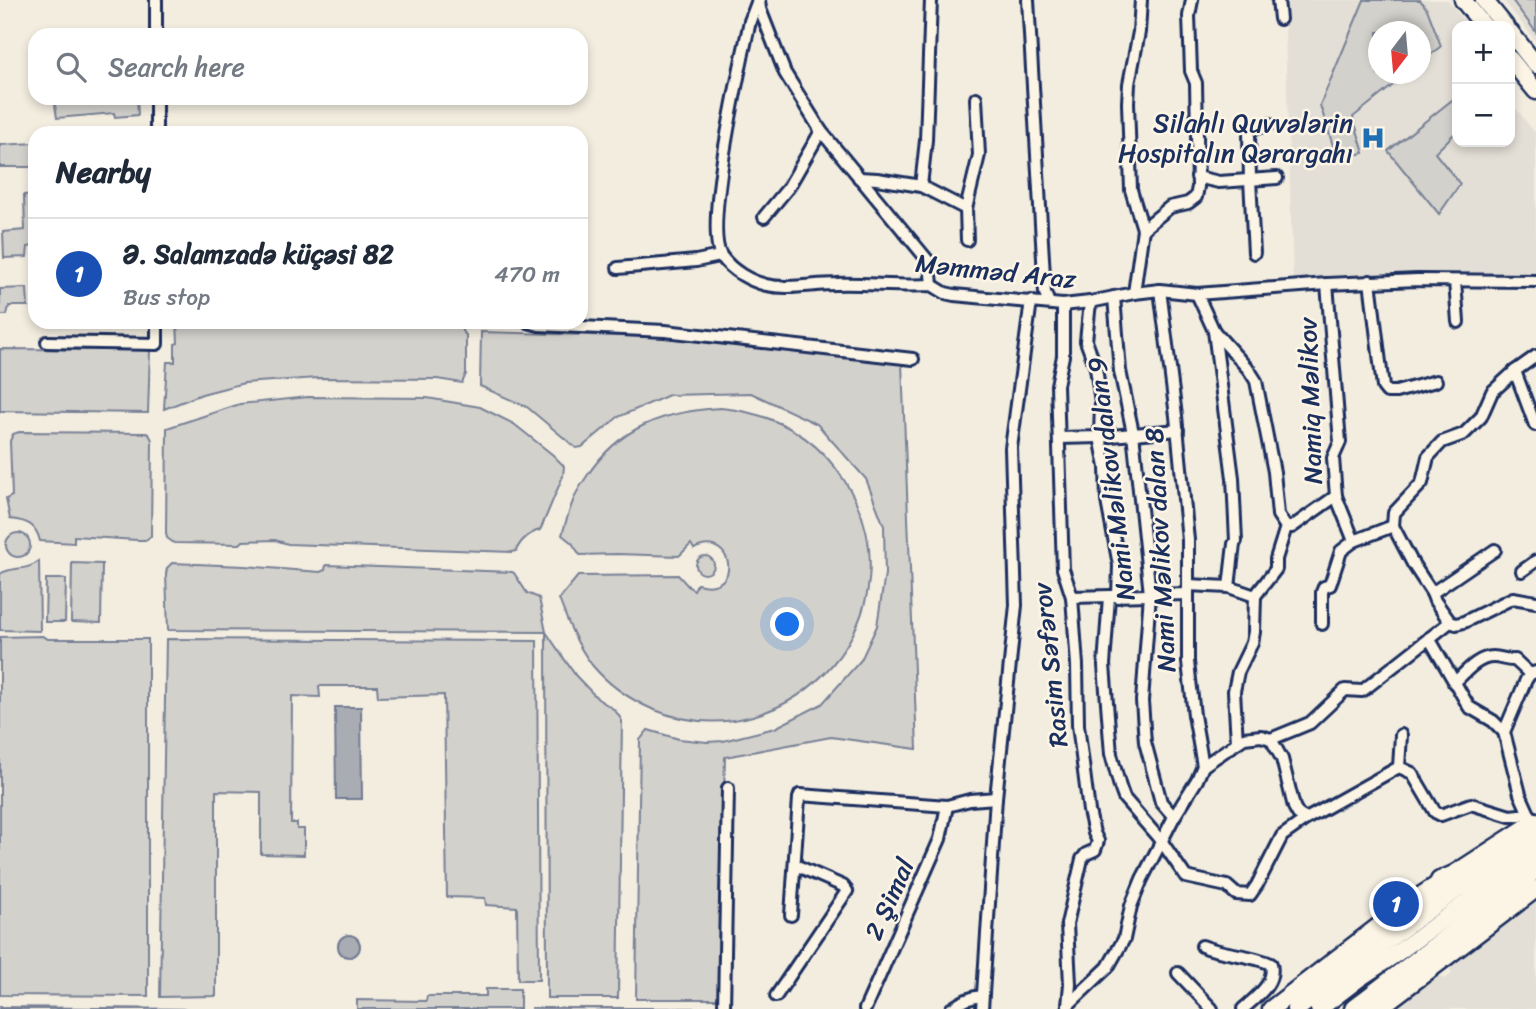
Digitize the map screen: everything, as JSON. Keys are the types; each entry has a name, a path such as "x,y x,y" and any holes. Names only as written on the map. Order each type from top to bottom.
{"main road":[{"path":"1463,0 1480,21"},
{"path":"1484,0 1501,21"},
{"path":"1515,38 1536,65"},
{"path":"1515,65 1536,91"},
{"path":"1460,886 1533,819"},
{"path":"1283,1006 1406,905 1533,819"},
{"path":"1440,881 1535,843"},
{"path":"1283,1006 1460,886 1535,843"},
{"path":"1319,1009 1361,977 1397,943 1535,843"},
{"path":"1354,1009 1536,869"},
{"path":"1378,1009 1536,889"}],"street":[{"path":"156,0 156,28"},
{"path":"759,0 785,73 821,131 930,263 932,285"},
{"path":"618,268 696,261 720,256 716,234 717,195 750,21 759,0"},
{"path":"921,186 926,140 931,0"},
{"path":"1028,0 1045,293 1049,303"},
{"path":"1134,293 1143,229 1131,190 1128,103 1141,0"},
{"path":"1143,229 1170,207 1188,203 1196,197 1196,83 1191,71 1189,16 1192,0"},
{"path":"1278,0 1280,19"},
{"path":"967,240 966,209 979,155 976,98"},
{"path":"156,105 156,126"},
{"path":"1254,253 1249,133 1269,124"},
{"path":"764,217 788,188 821,131"},
{"path":"1197,177 1219,182 1277,178"},
{"path":"859,178 921,186 966,209"},
{"name":"Məmməd Araz","path":"720,256 749,279 779,287 837,284 932,285 954,295 1063,305 1160,290 1197,294 1370,281 1536,281"},
{"path":"1370,281 1383,387 1387,392 1396,392 1436,382"},
{"path":"1455,281 1458,322"},
{"name":"Namiq Məlikov","path":"1327,284 1340,442 1333,458 1336,496 1354,541"},
{"name":"Nami Məlikov dalan 8","path":"1160,290 1178,430 1188,540 1188,662 1203,766"},
{"path":"1197,294 1214,331 1256,381 1274,472 1278,515 1286,527"},
{"name":"Nami Məlikov dalan 9","path":"1114,297 1120,371 1133,433 1150,594 1142,701 1145,742 1161,802 1174,817"},
{"path":"982,1009 996,798 1016,605 1011,448 1031,301"},
{"path":"1090,302 1086,341 1096,368 1101,402 1100,437 1106,467 1107,502 1119,565 1104,665 1111,754 1124,798 1162,842 1186,877 1227,886 1236,894 1250,895 1282,836 1306,819 1399,768 1412,773 1438,814 1471,804 1510,816 1533,819"},
{"name":"Rasim Səfərov","path":"1063,305 1063,356 1057,385 1063,569 1072,597 1079,725 1089,811 1098,841 1095,850 1082,859 1067,924 1070,984 1067,1007"},
{"path":"588,327 665,331 913,359"},
{"path":"47,342 157,344 157,329"},
{"path":"1214,331 1233,478 1236,541 1229,587"},
{"path":"1536,356 1492,392 1481,417 1464,434 1442,442 1428,457 1422,483 1394,513 1393,526 1413,564 1450,622 1464,622 1513,598 1536,602"},
{"path":"1515,371 1535,425"},
{"path":"1059,438 1178,430"},
{"path":"1286,527 1292,527 1336,496"},
{"path":"1322,624 1322,592 1324,587 1330,585 1341,551 1354,541 1393,526"},
{"path":"1237,742 1234,691 1238,672 1252,643 1255,596 1276,569 1276,559 1286,527"},
{"path":"1433,593 1495,550"},
{"path":"1522,571 1536,561"},
{"path":"1072,597 1114,597 1229,587 1255,596"},
{"path":"1067,1007 1108,967 1119,948 1142,879 1203,766 1244,738 1270,738 1310,723 1345,690 1362,691 1450,622"},
{"path":"1429,638 1469,707 1493,721 1504,732 1513,772 1533,819"},
{"path":"1454,682 1479,661 1493,657 1507,661 1516,660 1533,673 1504,732"},
{"path":"1399,768 1401,736"},
{"path":"1270,738 1282,759 1294,807 1298,814 1306,819"},
{"path":"724,1009 728,788"},
{"path":"791,915 800,795 947,806 970,800 996,798"},
{"name":"2 Şimal","path":"865,1009 940,839 947,806"},
{"path":"776,996 847,891 843,886 795,865"},
{"path":"1202,946 1217,952 1269,963 1273,967 1268,985 1243,1009"},
{"path":"1178,973 1212,1009"},
{"path":"1268,985 1283,1006"},
{"path":"951,1009 964,1000 982,996"}],"shaded area":[{"name":"Silahlı Quvvələrin Hospitalın Qərargahı","path":"1284,0 1448,0 1464,21 1452,21 1452,147 1515,147 1515,107 1536,134 1536,276 1400,276 1293,280"},
{"path":"1364,0 1420,0 1427,9 1441,46 1431,54 1431,21 1368,21 1368,84 1394,84 1353,117 1364,153 1337,158 1320,105"},
{"path":"1503,0 1536,0 1536,41"},
{"path":"1512,0 1536,0 1536,32"},
{"path":"1452,100 1452,136 1435,153 1460,184 1439,214 1388,151"},
{"path":"55,105 137,105 138,115 115,117 114,113 57,118"},
{"path":"28,143 28,167 0,167 0,145"},
{"path":"24,195 28,195 27,257 4,258 3,232 25,230"},
{"path":"27,288 28,306 9,306 7,315 0,315 0,289"},
{"path":"177,329 462,329 466,335 466,374 462,383 437,379 318,378 244,383 202,394 164,409 167,362 175,362 175,344 178,343"},
{"path":"481,332 656,337 902,363 917,749 831,737 725,757 719,999 636,999 640,740 648,730 679,739 723,741 775,728 822,704 861,660 877,626 885,574 884,526 866,479 817,424 751,393 669,395 618,417 582,447 576,448 527,407 480,386"},
{"path":"0,349 150,350 148,413 0,412"},
{"path":"308,397 427,398 480,407 514,424 564,466 563,476 540,530 525,538 516,551 512,552 288,544 275,540 243,541 240,544 174,543 167,538 167,428 240,404"},
{"path":"721,408 758,415 791,429 820,450 833,464 844,480 866,530 869,579 857,625 832,665 796,696 753,716 704,721 652,709 612,685 592,665 582,650 559,599 578,576 678,575 694,590 697,584 714,585 722,581 727,574 728,566 722,551 715,546 705,545 694,549 691,544 679,556 580,555 562,535 578,489 613,445 628,434 662,418"},
{"path":"13,434 149,434 152,440 151,536 146,540 74,536 74,543 40,541 30,524 10,519 6,499 12,496 10,441"},
{"path":"18,533 26,537 30,545 26,553 18,557 10,553 6,545 10,537"},
{"path":"705,556 711,559 714,565 711,571 705,574 699,571 696,565 699,559"},
{"path":"39,561 40,631 0,630 0,574 29,567"},
{"path":"72,563 102,564 101,623 71,622"},
{"path":"172,563 320,572 325,570 326,565 512,572 527,593 539,598 546,632 168,630 166,574"},
{"path":"46,579 66,579 65,622 45,622"},
{"path":"546,632 576,676 598,699 612,708 622,721 618,998 547,998"},
{"path":"42,636 48,639 148,639 148,996 0,995 0,637"},
{"path":"166,639 537,641 539,980 518,980 517,907 486,905 485,898 447,897 444,695 378,697 377,686 319,686 320,697 292,696 291,823 297,823 297,829 304,829 304,855 261,854 261,792 216,791 216,996 160,997"},
{"path":"335,707 361,707 362,799 336,799"},
{"path":"1536,902 1536,1009 1391,1009 1438,972 1444,979 1448,977 1452,973 1449,968"},
{"path":"349,935 357,938 360,946 357,954 349,957 341,954 338,946 341,938"},
{"path":"486,989 520,989 520,1009 357,1009 357,1000 426,1001 427,996 486,996"},
{"path":"0,1007 192,1009 0,1009"},
{"path":"531,1008 693,1008 693,1009"}],"place":[{"name":"Silahlı Quvvələrin Hospitalın Qərargahı","path":"1373,138"},
{"name":"Ə. Salamzadə küçəsi 82","path":"1396,904"}]}
